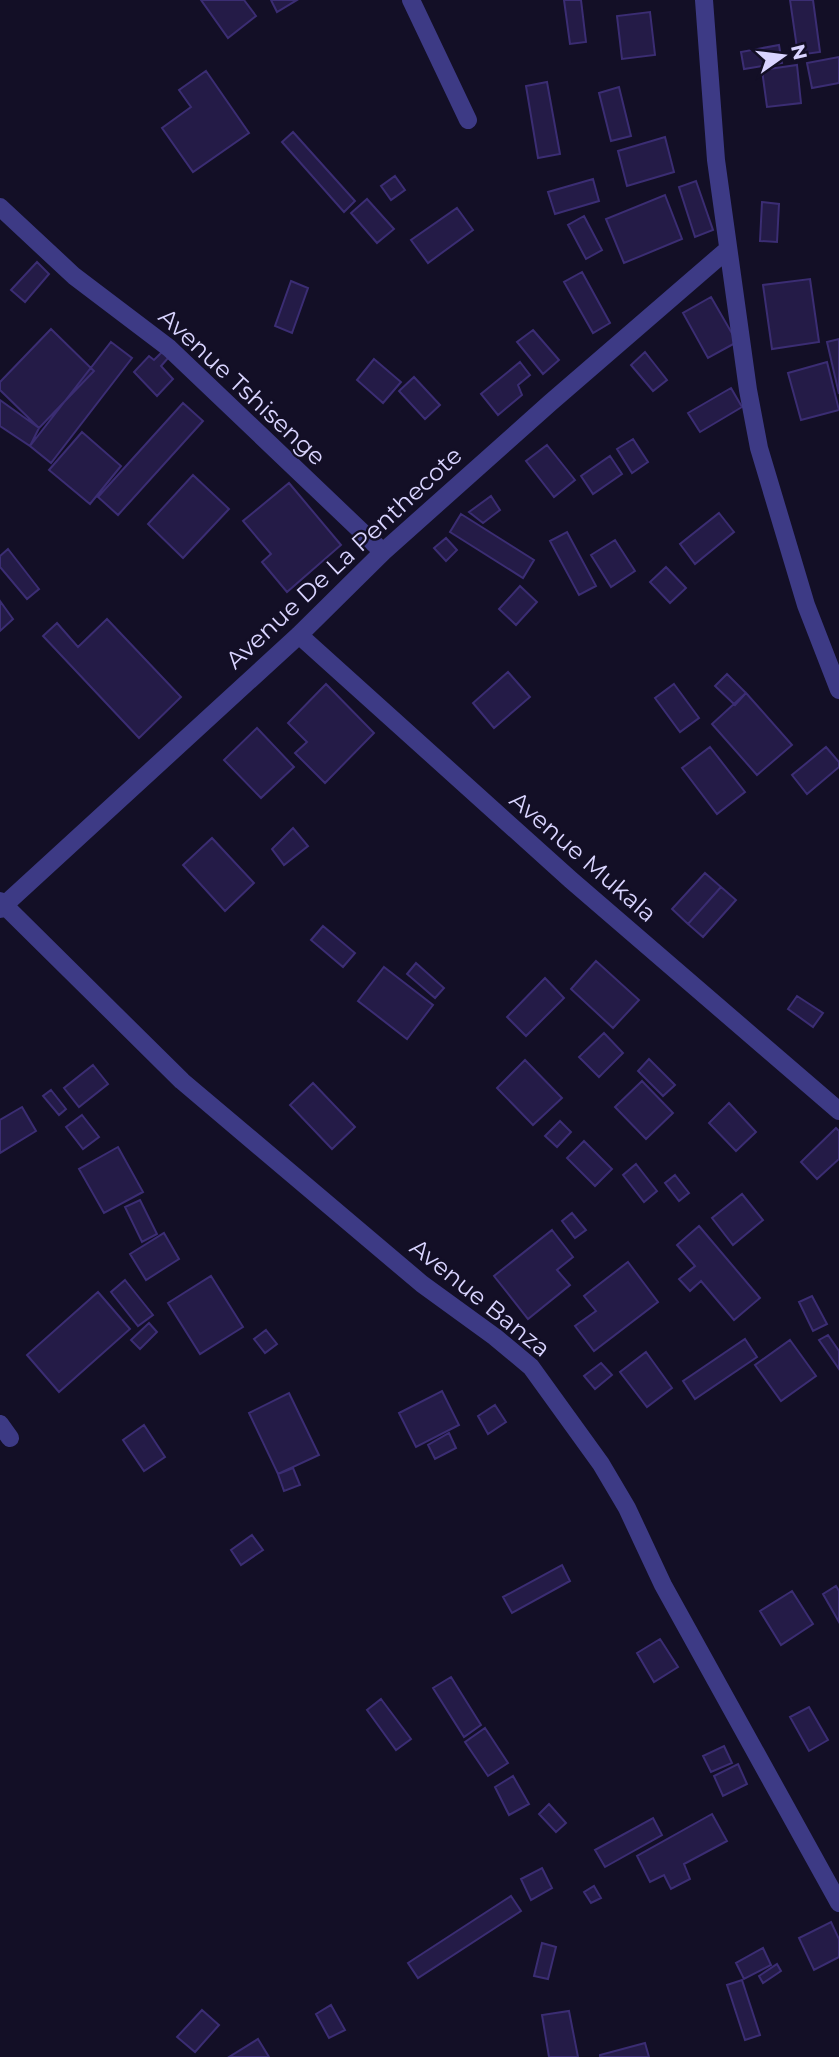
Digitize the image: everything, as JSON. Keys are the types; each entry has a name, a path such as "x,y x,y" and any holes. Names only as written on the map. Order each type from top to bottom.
{"street":[{"path":"411,0 468,120"},
{"path":"705,0 716,160 727,250 759,448 806,605 839,690"},
{"name":"Avenue Tshisenge","path":"0,207 74,276 169,348 383,552"},
{"name":"Avenue De La Penthecote","path":"1,905 299,635 383,552 727,250"},
{"name":"Avenue Mukala","path":"299,635 693,987 818,1090 839,1111"},
{"name":"Avenue Banza","path":"1,905 182,1081 422,1284 531,1367 601,1464 627,1508 663,1585 839,1903"}],"building":[{"path":"201,0 244,0 256,16 228,38"},
{"path":"271,0 297,0 277,12"},
{"path":"564,0 581,0 586,42 570,44"},
{"path":"790,0 813,0 820,52 798,55"},
{"path":"650,12 655,55 622,59 617,16"},
{"path":"779,45 782,63 744,69 741,52"},
{"path":"839,57 839,83 812,88 807,63"},
{"path":"797,65 801,103 767,107 762,70"},
{"path":"206,71 249,133 193,172 162,128 191,107 179,90"},
{"path":"547,82 560,154 538,158 526,86"},
{"path":"619,87 631,136 611,141 599,93"},
{"path":"293,132 355,201 344,212 282,142"},
{"path":"665,137 674,172 627,186 618,151"},
{"path":"395,176 405,190 391,200 381,186"},
{"path":"593,179 599,201 555,214 548,192"},
{"path":"696,181 713,230 695,237 679,187"},
{"path":"665,195 682,239 624,263 606,219"},
{"path":"367,199 394,229 377,243 351,213"},
{"path":"762,202 779,204 777,242 760,241"},
{"path":"457,208 473,230 428,263 411,240"},
{"path":"584,216 602,250 586,259 568,225"},
{"path":"37,262 49,274 25,302 11,290"},
{"path":"582,272 610,323 593,333 564,282"},
{"path":"810,279 819,342 772,349 763,285"},
{"path":"291,281 308,288 292,333 275,326"},
{"path":"711,297 737,342 708,358 683,313"},
{"path":"51,329 94,371 39,428 0,390 0,382"},
{"path":"533,330 559,360 543,374 517,342"},
{"path":"839,339 839,394 827,342"},
{"path":"111,342 132,358 51,463 30,446"},
{"path":"163,351 169,357 161,366 173,379 157,396 134,372 149,356 154,360"},
{"path":"645,352 667,380 653,391 631,365"},
{"path":"374,359 401,382 383,403 357,380"},
{"path":"520,362 530,375 518,385 522,395 498,415 481,394"},
{"path":"827,362 839,410 801,420 788,373"},
{"path":"414,377 440,405 425,419 399,391"},
{"path":"731,388 742,407 700,432 688,413"},
{"path":"0,400 39,428 30,446 0,426"},
{"path":"183,403 203,421 118,515 98,497"},
{"path":"82,432 121,466 90,504 49,470"},
{"path":"633,439 648,462 632,473 617,449"},
{"path":"547,445 575,480 554,497 526,461"},
{"path":"610,456 622,474 593,494 581,476"},
{"path":"193,475 229,509 183,558 148,524"},
{"path":"289,483 341,545 287,592 262,562 271,554 243,521"},
{"path":"491,496 500,510 483,523 469,512"},
{"path":"719,513 734,532 695,564 680,544"},
{"path":"461,514 534,560 523,578 450,532"},
{"path":"567,532 596,586 579,595 550,541"},
{"path":"446,538 457,550 446,561 434,548"},
{"path":"615,540 635,571 611,587 591,555"},
{"path":"8,549 39,589 27,599 0,567 0,556"},
{"path":"666,567 686,588 670,603 650,582"},
{"path":"520,586 537,602 516,625 499,609"},
{"path":"0,601 13,619 0,631"},
{"path":"107,619 181,697 139,738 43,636 57,623 78,647"},
{"path":"508,672 530,697 494,728 473,703"},
{"path":"727,674 746,693 735,705 715,686"},
{"path":"326,684 374,733 325,783 295,753 307,742 288,723"},
{"path":"674,684 699,718 680,732 655,698"},
{"path":"746,693 792,745 757,775 712,724"},
{"path":"257,728 294,767 261,798 224,760"},
{"path":"710,747 745,792 717,814 682,768"},
{"path":"826,747 839,762 839,767 807,794 792,775"},
{"path":"293,828 308,846 284,865 272,849"},
{"path":"212,838 254,883 225,911 183,865"},
{"path":"705,873 721,887 688,924 672,909"},
{"path":"721,887 736,900 703,937 688,924"},
{"path":"323,926 355,953 343,967 311,940"},
{"path":"596,961 639,1000 613,1028 571,989"},
{"path":"416,963 444,988 435,998 407,974"},
{"path":"384,967 433,1005 407,1039 358,1001"},
{"path":"545,978 564,998 526,1036 507,1017"},
{"path":"797,996 823,1013 813,1027 788,1009"},
{"path":"604,1033 623,1053 599,1077 579,1057"},
{"path":"649,1059 675,1085 663,1096 638,1071"},
{"path":"525,1060 562,1098 533,1125 497,1088"},
{"path":"93,1065 108,1084 79,1107 64,1088"},
{"path":"642,1081 673,1113 646,1139 615,1107"},
{"path":"313,1083 355,1127 332,1149 290,1105"},
{"path":"51,1090 66,1109 59,1115 43,1096"},
{"path":"729,1103 756,1132 736,1151 709,1123"},
{"path":"22,1107 36,1131 0,1153 0,1120"},
{"path":"82,1115 99,1137 83,1149 66,1127"},
{"path":"560,1121 571,1132 557,1147 545,1136"},
{"path":"836,1128 839,1131 839,1159 817,1179 801,1162"},
{"path":"584,1141 612,1169 595,1186 567,1158"},
{"path":"118,1147 143,1192 104,1213 79,1169"},
{"path":"636,1164 657,1191 644,1202 623,1175"},
{"path":"675,1175 689,1193 679,1201 665,1183"},
{"path":"742,1194 763,1220 733,1245 712,1218"},
{"path":"140,1200 157,1234 142,1242 125,1207"},
{"path":"572,1213 586,1230 575,1238 562,1221"},
{"path":"699,1226 760,1298 734,1320 701,1281 690,1291 679,1279 695,1266 677,1245"},
{"path":"552,1230 573,1257 557,1270 570,1285 528,1319 494,1276"},
{"path":"164,1233 179,1259 146,1280 130,1254"},
{"path":"628,1262 658,1302 594,1351 575,1326 596,1311 584,1296"},
{"path":"211,1276 243,1327 200,1354 168,1303"},
{"path":"125,1280 153,1315 138,1326 111,1292"},
{"path":"98,1292 130,1329 59,1392 27,1355"},
{"path":"812,1296 827,1324 813,1331 799,1302"},
{"path":"149,1323 157,1332 140,1349 131,1340"},
{"path":"266,1330 277,1344 265,1353 254,1339"},
{"path":"828,1335 839,1351 839,1369 819,1340"},
{"path":"745,1339 757,1357 695,1399 683,1381"},
{"path":"790,1340 816,1376 781,1401 755,1365"},
{"path":"646,1352 672,1388 647,1407 620,1372"},
{"path":"601,1363 612,1375 595,1389 584,1376"},
{"path":"442,1391 459,1425 416,1447 399,1413"},
{"path":"289,1393 319,1455 278,1474 249,1413"},
{"path":"495,1405 506,1422 488,1434 478,1416"},
{"path":"144,1425 165,1457 144,1471 123,1440"},
{"path":"449,1433 456,1448 435,1459 428,1445"},
{"path":"293,1468 300,1485 284,1491 278,1474"},
{"path":"252,1535 263,1550 241,1565 231,1550"},
{"path":"562,1565 570,1581 512,1613 503,1597"},
{"path":"836,1586 839,1591 839,1622 823,1594"},
{"path":"792,1591 813,1624 781,1645 760,1611"},
{"path":"660,1639 678,1667 654,1682 637,1653"},
{"path":"451,1677 481,1725 464,1737 433,1688"},
{"path":"381,1699 411,1739 396,1750 367,1710"},
{"path":"809,1707 828,1740 809,1751 790,1717"},
{"path":"485,1728 508,1763 488,1776 465,1742"},
{"path":"724,1746 732,1763 711,1772 703,1756"},
{"path":"738,1764 747,1784 723,1796 714,1776"},
{"path":"513,1776 529,1804 509,1815 495,1787"},
{"path":"549,1804 566,1823 556,1832 539,1814"},
{"path":"712,1814 727,1841 684,1864 690,1879 671,1889 664,1875 650,1882 637,1856"},
{"path":"653,1818 662,1835 605,1867 595,1850"},
{"path":"542,1868 552,1888 531,1900 521,1879"},
{"path":"594,1886 601,1898 591,1903 584,1892"},
{"path":"511,1896 521,1911 418,1978 408,1963"},
{"path":"831,1922 839,1939 839,1957 814,1970 799,1938"},
{"path":"542,1943 556,1947 548,1979 534,1976"},
{"path":"763,1948 771,1965 744,1979 736,1963"},
{"path":"777,1964 781,1971 763,1983 759,1976"},
{"path":"742,1980 760,2035 745,2040 727,1985"},
{"path":"331,2005 345,2030 329,2038 316,2014"},
{"path":"202,2010 219,2025 195,2052 177,2037"},
{"path":"569,2011 578,2057 549,2057 542,2015"},
{"path":"258,2039 269,2057 229,2057"},
{"path":"645,2043 649,2057 600,2057 600,2055"}]}
